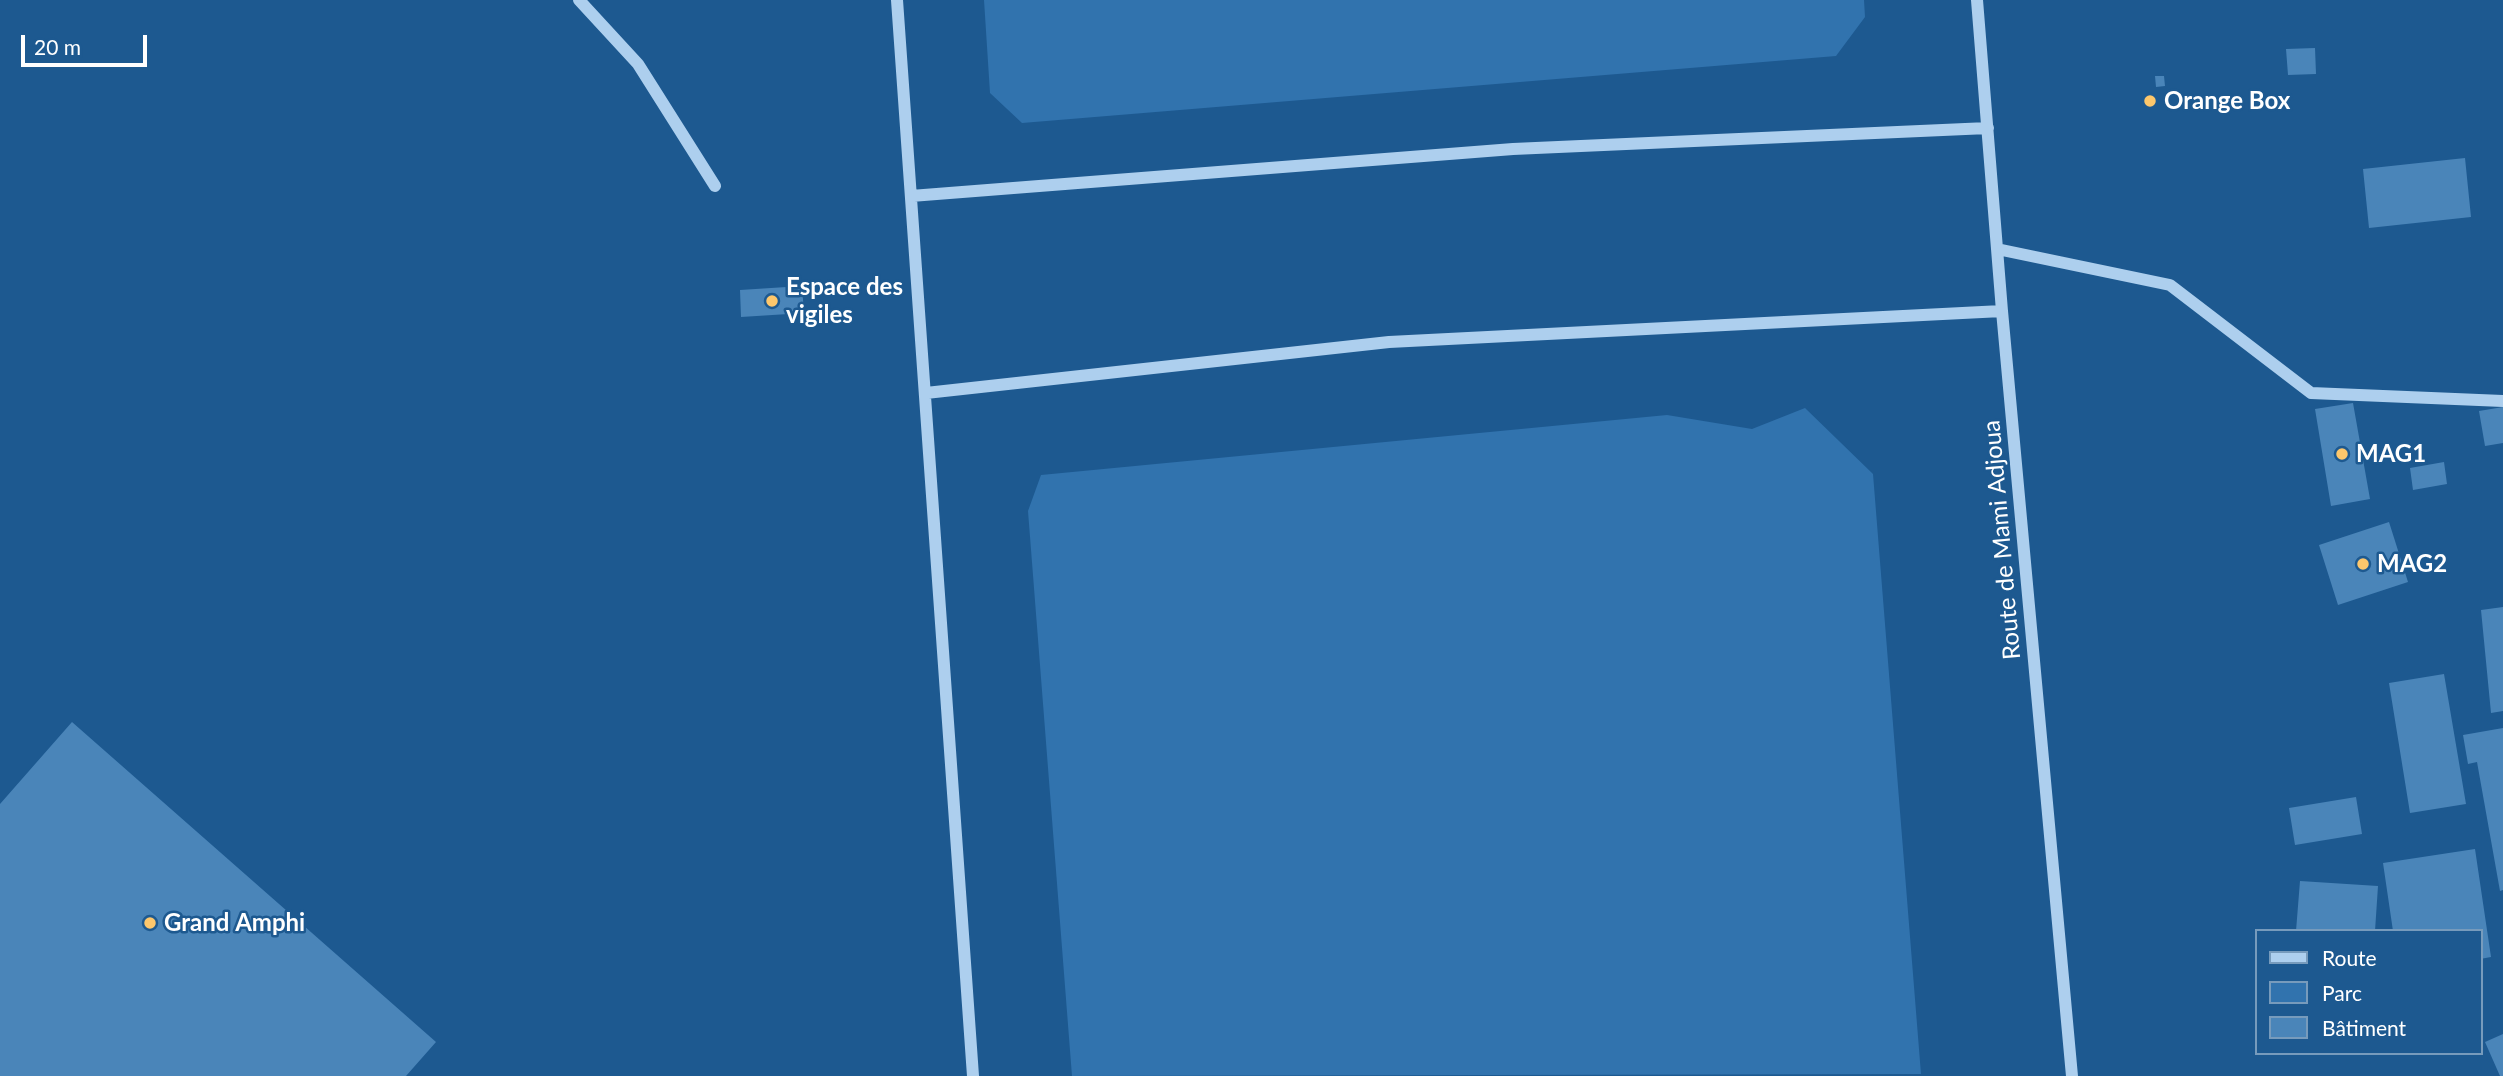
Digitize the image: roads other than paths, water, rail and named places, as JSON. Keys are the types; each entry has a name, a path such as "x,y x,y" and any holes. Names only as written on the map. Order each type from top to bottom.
{"street":[{"path":"579,0 638,64 715,186"},
{"path":"897,0 973,1076"},
{"name":"Route de Mami Adjoua","path":"1977,0 2002,311 2072,1076"},
{"path":"911,196 1513,149 1987,128"},
{"path":"1997,249 2169,285 2311,393 2503,401"},
{"path":"926,393 1390,342 2002,311"}],"place":[{"name":"Orange Box","path":"2150,101"},
{"name":"Espace des vigiles","path":"772,301"},
{"name":"MAG1","path":"2342,454"},
{"name":"MAG2","path":"2363,564"},
{"name":"Grand Amphi","path":"150,923"}]}
